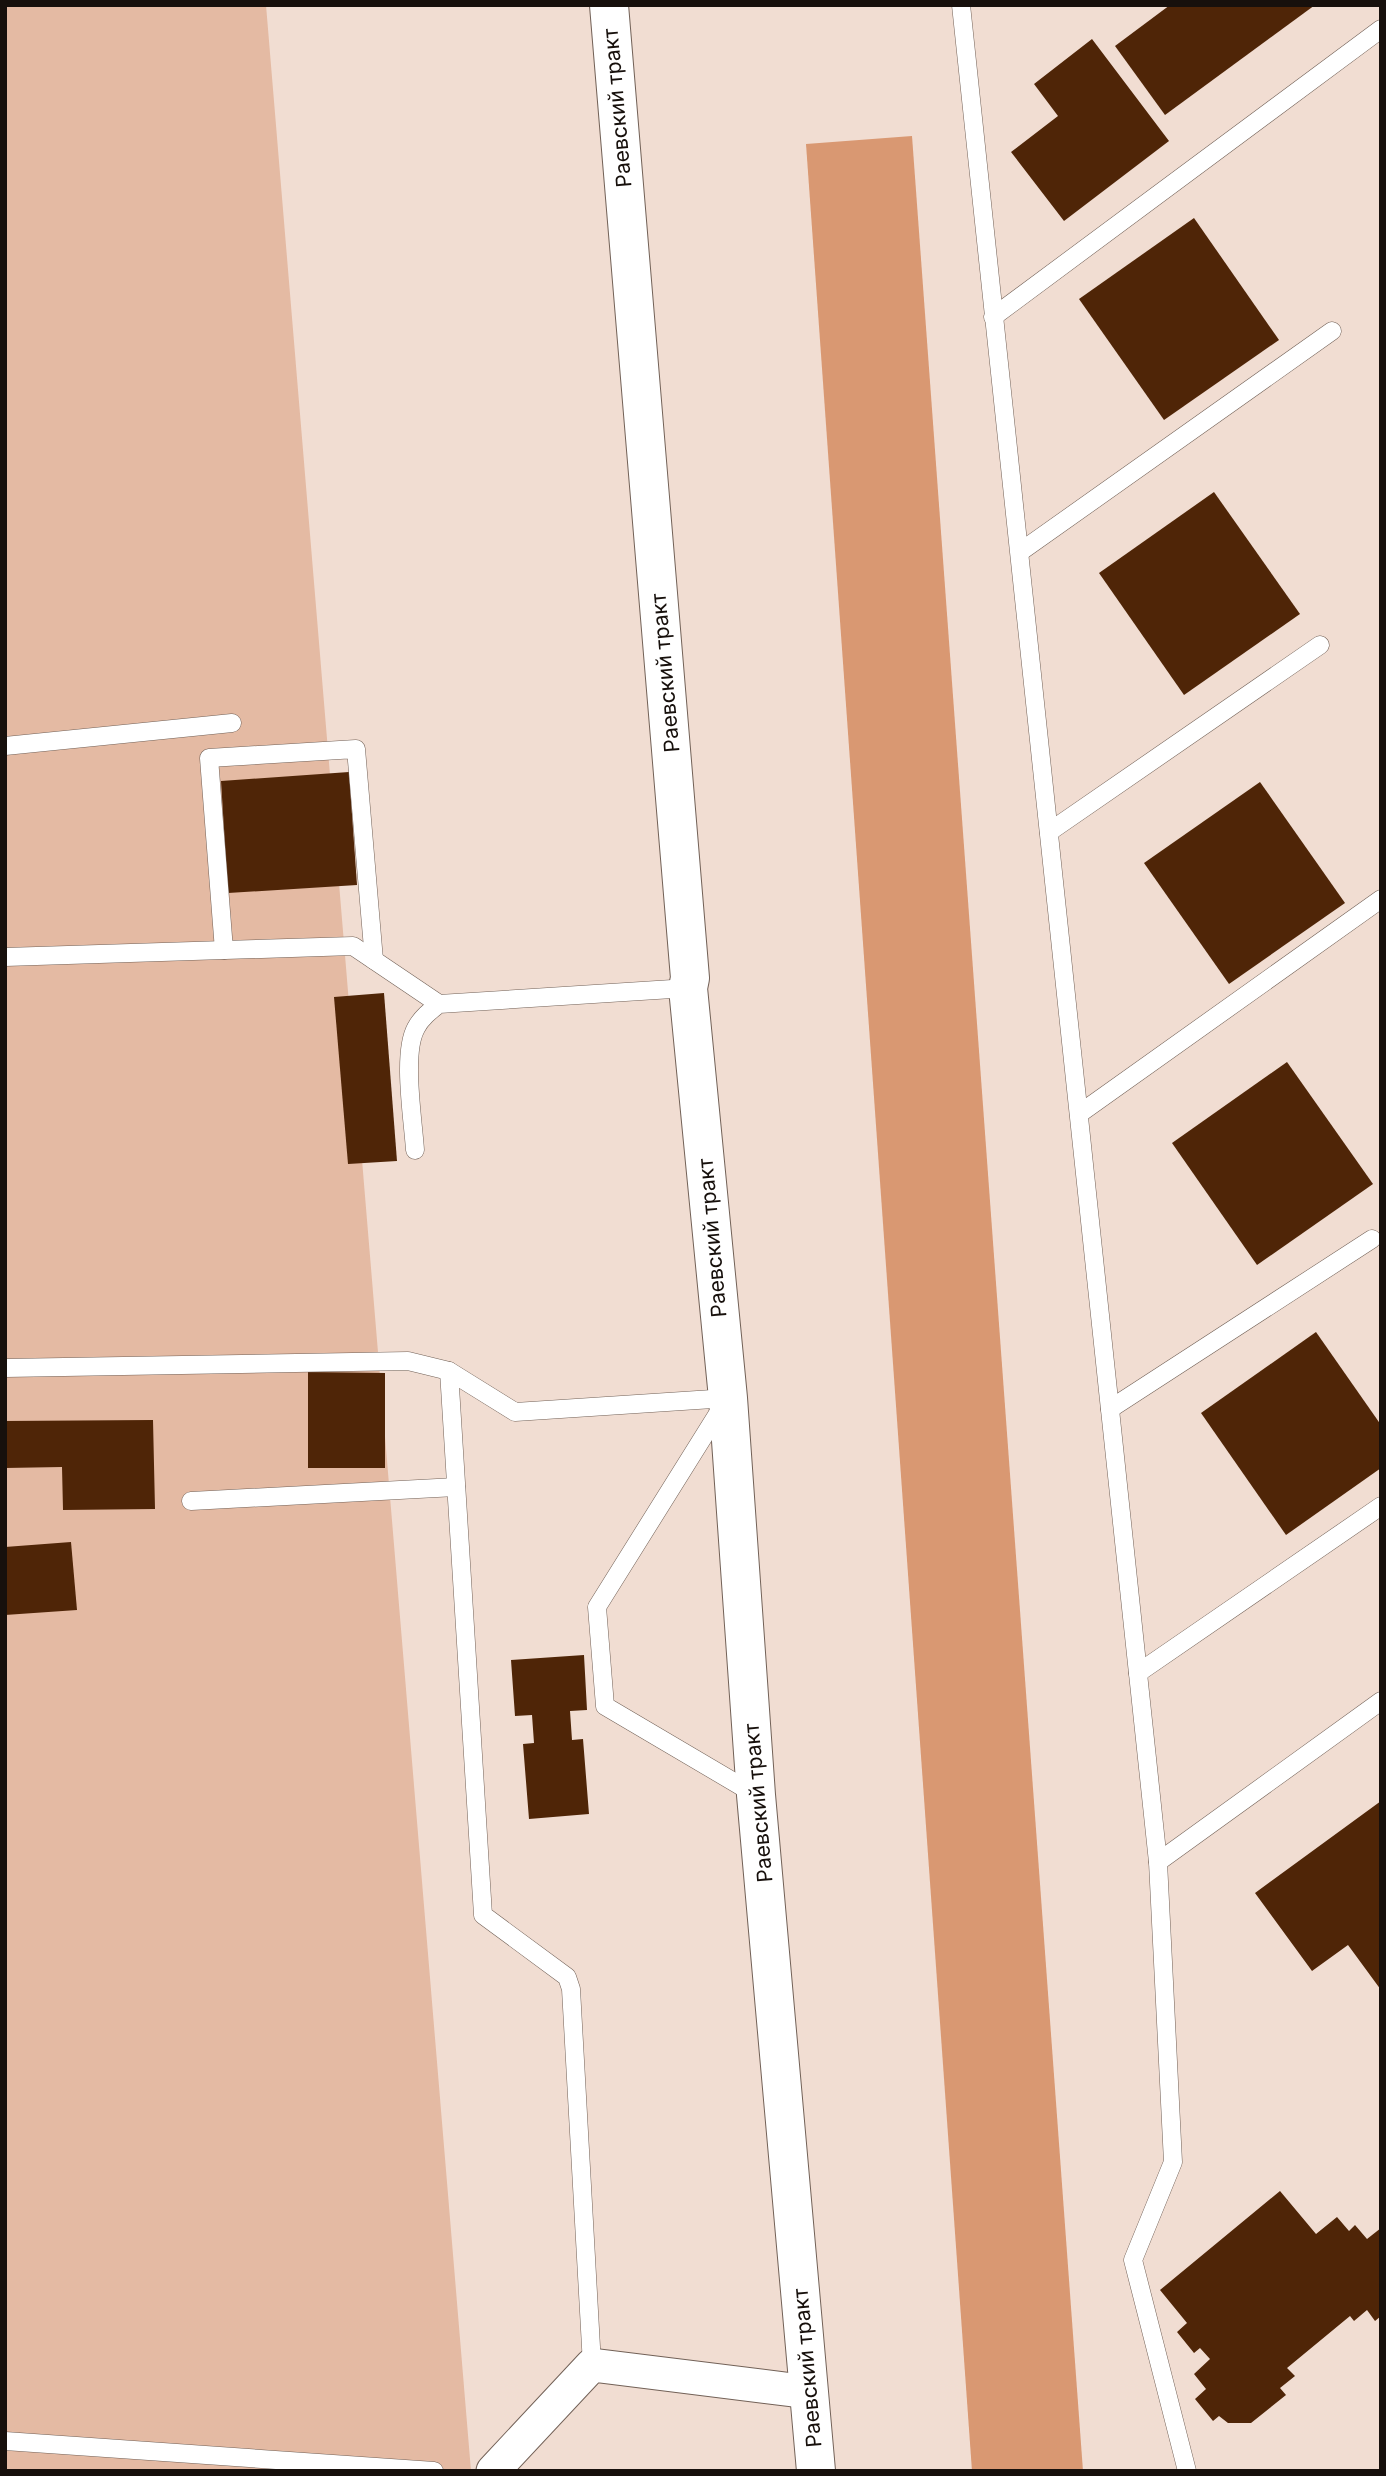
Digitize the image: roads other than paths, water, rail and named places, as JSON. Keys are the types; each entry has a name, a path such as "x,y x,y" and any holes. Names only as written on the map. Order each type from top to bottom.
{"main road":[{"name":"Раевский тракт","path":"609,5 689,964 688,988 728,1398 756,1795 816,2471"}],"street":[{"path":"493,2471 592,2365 809,2392"}],"lane":[{"path":"961,5 1158,1862 1173,2162 1133,2260 1187,2471"},
{"path":"993,317 1381,29"},
{"path":"1020,552 1332,331"},
{"path":"1049,832 1320,645"},
{"path":"5,746 232,723"},
{"path":"224,950 209,758 356,749 374,960"},
{"path":"1079,1114 1381,899"},
{"path":"5,957 353,946 439,1004"},
{"path":"415,1150 409,1058 411,1043 415,1029 425,1015 439,1004 688,988"},
{"path":"1110,1409 1373,1239"},
{"path":"5,1368 408,1361 449,1371 515,1412 728,1398"},
{"path":"449,1371 483,1915 567,1977 571,1989 592,2365"},
{"path":"728,1398 597,1606 605,1706 756,1795"},
{"path":"191,1501 456,1487"},
{"path":"1138,1673 1381,1506"},
{"path":"1158,1862 1381,1701"},
{"path":"5,2441 434,2471"}]}
